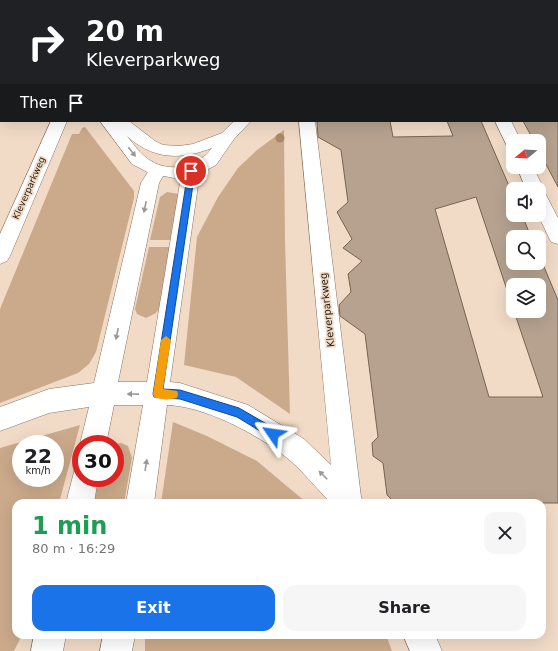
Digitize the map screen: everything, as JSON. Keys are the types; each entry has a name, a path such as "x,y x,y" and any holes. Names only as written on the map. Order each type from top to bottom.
{"street":[{"name":"Kleverparkweg","path":"0,256 59,122"},
{"path":"109,122 138,159 157,170 179,173 191,171 209,161 219,151 228,136 242,122"},
{"path":"121,122 148,145 167,152 178,152 198,148 228,136"},
{"name":"Kleverparkweg","path":"307,122 349,499"},
{"path":"503,122 509,134"},
{"path":"95,435 150,183 157,170"},
{"path":"141,499 158,394 191,171"},
{"path":"546,211 558,237"},
{"name":"Kleverparkweg","path":"0,419 50,401 104,393 180,394 239,413 295,448 346,499"},
{"path":"81,499 84,487"},
{"path":"47,651 49,639"},
{"path":"116,651 118,639"},
{"path":"421,639 426,651"}],"shaded area":[{"path":"85,127 134,191 134,198 96,352 89,364 78,373 0,403 0,309 72,134 79,134 82,128"},
{"path":"284,130 285,241 290,414 236,377 184,365 197,237 218,197 238,168 257,150"},
{"path":"167,192 179,194 171,240 150,240 160,197"},
{"path":"149,247 170,247 159,309 156,313 146,318 137,314 135,309"},
{"path":"173,422 207,436 257,461 302,499 162,499"},
{"path":"80,425 77,435 72,435 72,455 64,484 64,435 45,435"},
{"path":"124,444 128,446 132,458 125,499 95,499 97,487 124,487"},
{"path":"12,445 12,487 63,487 60,499 12,499 12,639 20,639 14,651 0,651 0,448"},
{"path":"145,639 388,639 392,651 145,651"}],"building":[{"path":"317,122 390,122 393,137 453,136 447,122 481,122 507,182 506,182 506,222 525,222 528,230 506,230 506,270 545,270 558,300 558,503 546,503 546,499 391,499 387,495 383,463 373,456 372,443 378,437 365,334 340,316 339,305 351,292 348,274 362,261 343,248 352,239 337,212 348,202 341,150 318,137","holes":["476,197 506,287 506,278 546,278 546,318 516,318 543,397 489,397 435,209"]},
{"path":"524,122 558,122 558,187 546,164 546,134 530,134"}],"slow traffic":[{"path":"166,340 158,394 173,394"}],"route":[{"path":"191,171 158,394 180,394 239,413 273,434"}]}
